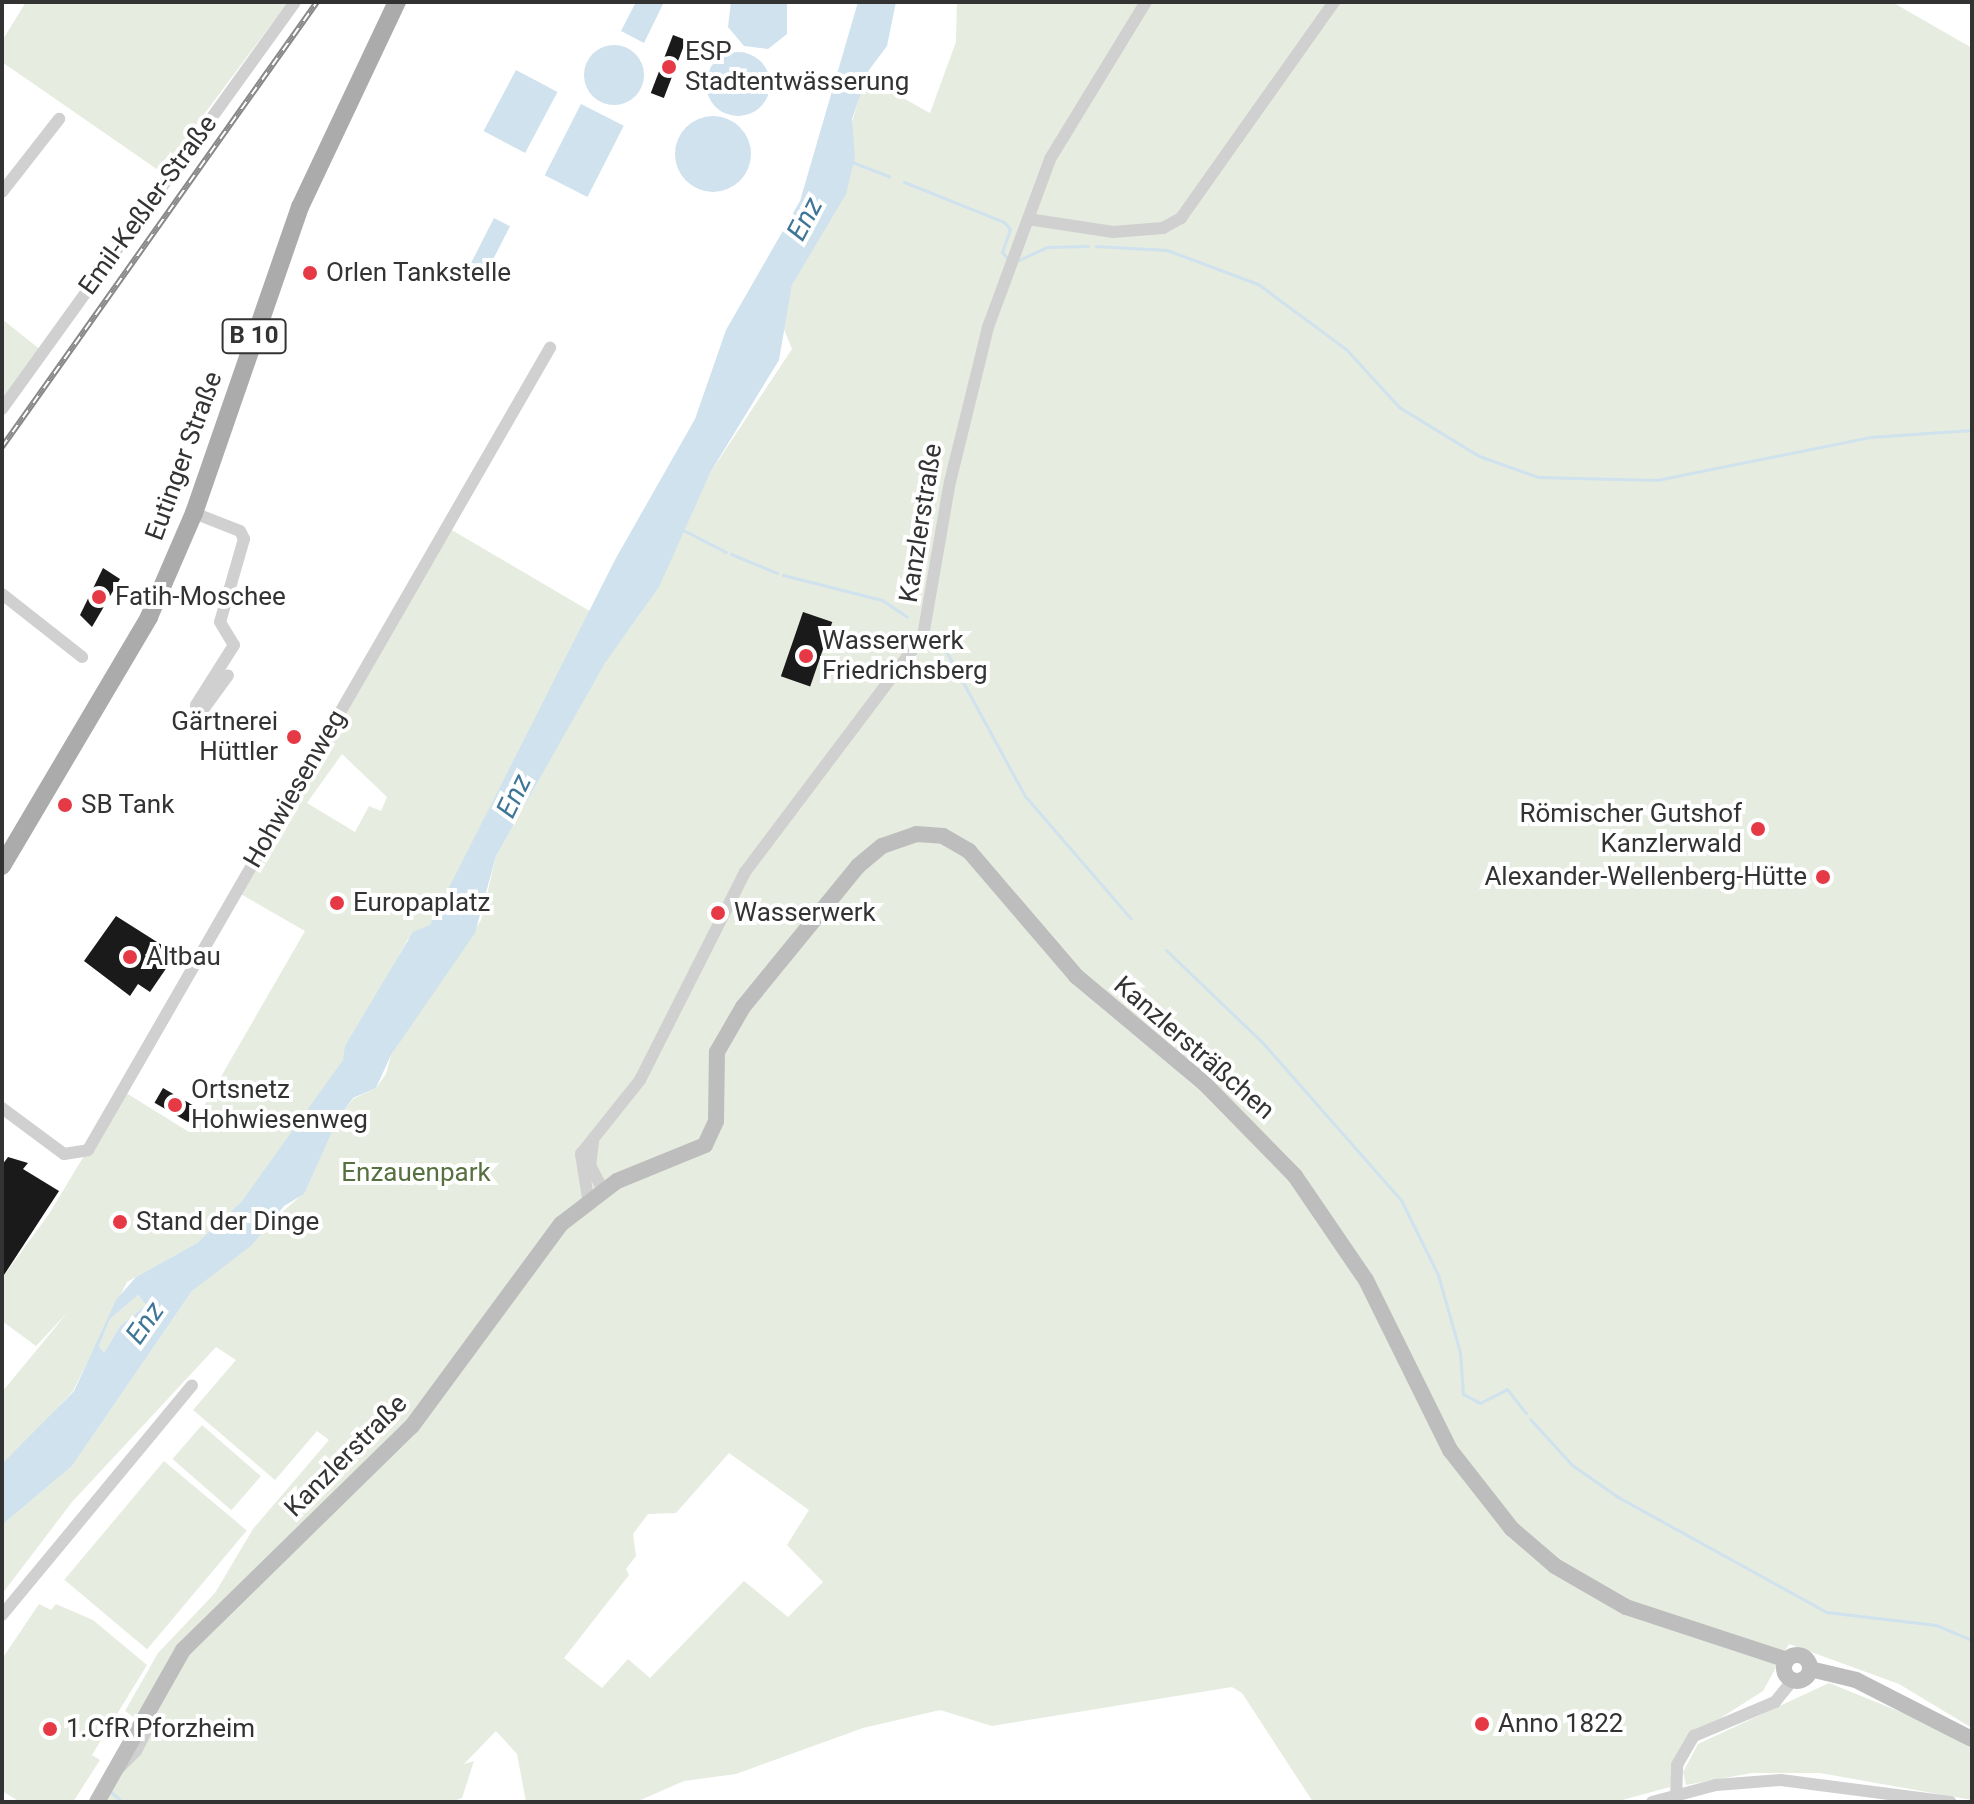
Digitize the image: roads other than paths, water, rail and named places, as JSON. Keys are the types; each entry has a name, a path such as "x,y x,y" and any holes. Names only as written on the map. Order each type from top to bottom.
{"main road":[{"name":"Eutinger Straße","path":"2,844 62,752 138,615 182,510 297,185 384,2"},
{"name":"Eutinger Straße","path":"2,866 119,674 194,513 300,207 397,2"},
{"name":"Kanzlersträßchen","path":"595,1194 705,1145 716,1121 717,1052 777,960 871,854 906,835 943,836 979,860 1076,976 1204,1083 1295,1176 1366,1280 1450,1450 1512,1529 1555,1566 1626,1607 1787,1660 1801,1656 1810,1669"},
{"name":"Kanzlerstraße","path":"97,1802 183,1650 412,1426 544,1244 595,1194"},
{"path":"1787,1660 1784,1672 1793,1680 1810,1669 1856,1680 1972,1739"}],"street":[{"name":"Emil-Keßler-Straße","path":"2,409 295,2"},
{"name":"Kanzlerstraße","path":"595,1194 589,1156 596,1136 640,1080 770,833 923,636 971,386 1028,219 1069,120 1146,2"},
{"path":"1028,219 1113,232 1163,228 1181,218 1334,2"},
{"path":"2,192 59,119"},
{"name":"Hohwiesenweg","path":"5,1113 64,1154 88,1150 550,348"},
{"path":"194,513 240,531 244,539 220,622 234,645 196,705 205,707 228,675"},
{"path":"2,594 82,657"},
{"path":"2,1615 192,1385"},
{"path":"1676,1798 1677,1765 1694,1736 1775,1702 1793,1680"},
{"path":"115,1771 136,1751 163,1694"},
{"path":"1652,1802 1781,1780 1951,1802"}],"water":[{"path":"636,2 664,2 644,43 621,31"},
{"path":"731,2 787,2 787,34 768,49 744,46 728,27"},
{"name":"Enz","path":"858,2 896,2 887,46 869,70 852,119 855,157 846,194 792,285 779,360 710,473 659,587 605,663 496,856 475,933 391,1055 376,1088 353,1098 338,1119 304,1194 284,1206 252,1245 192,1291 72,1466 2,1525 2,1464 74,1391 116,1300 136,1277 197,1243 242,1201 343,1060 345,1046 413,932 430,925 616,558 695,419 726,330 800,201","holes":["138,1295 146,1305 120,1326 104,1353 99,1346 110,1319"]},
{"path":"614,45 625,47 635,54 642,64 642,86 635,96 625,103 614,105 603,103 593,96 586,86 584,75 586,64 593,54 603,47"},
{"path":"732,52 744,52 761,61 768,72 768,96 761,107 744,116 732,116 720,111 711,102 706,90 706,78 711,66 720,57"},
{"path":"516,70 557,92 525,153 484,131"},
{"path":"581,104 624,126 587,197 545,175"},
{"path":"713,116 728,119 740,127 748,139 751,154 748,169 740,181 728,189 713,192 698,189 686,181 678,169 675,154 678,139 686,127 698,119"},
{"path":"494,218 510,226 483,279 467,271"}],"waterway":[{"path":"852,162 889,176"},
{"path":"904,182 1004,222 1010,229 1002,252 1007,258"},
{"path":"1019,260 1047,247 1088,246"},
{"path":"1096,246 1167,250 1258,284 1346,349 1399,407 1479,456 1538,477 1657,480 1870,437 1972,430"},
{"path":"683,530 726,552"},
{"path":"731,554 777,573"},
{"path":"783,575 882,600 907,617"},
{"path":"941,642 1025,796 1131,919"},
{"path":"1166,950 1263,1043 1401,1200 1438,1275 1460,1352 1463,1394 1480,1403 1507,1389 1526,1413"},
{"path":"1530,1419 1572,1465 1618,1497 1826,1612 1936,1625 1972,1640"},
{"path":"111,1792 123,1802"}],"railway":[{"path":"2,447 317,2"}],"place":[{"name":"ESP Stadtentwässerung","path":"669,67"},
{"name":"Orlen Tankstelle","path":"310,273"},
{"name":"Fatih-Moschee","path":"99,597"},
{"name":"Wasserwerk Friedrichsberg","path":"806,656"},
{"name":"Gärtnerei Hüttler","path":"294,737"},
{"name":"SB Tank","path":"65,805"},
{"name":"Römischer Gutshof Kanzlerwald","path":"1758,829"},
{"name":"Alexander-Wellenberg-Hütte","path":"1823,877"},
{"name":"Europaplatz","path":"337,903"},
{"name":"Wasserwerk","path":"718,913"},
{"name":"Altbau","path":"130,957"},
{"name":"Ortsnetz Hohwiesenweg","path":"175,1105"},
{"name":"Stand der Dinge","path":"120,1222"},
{"name":"Anno 1822","path":"1482,1724"},
{"name":"1.CfR Pforzheim","path":"50,1729"}],"park label":[{"name":"Enzauenpark","path":"416,1173"}]}
